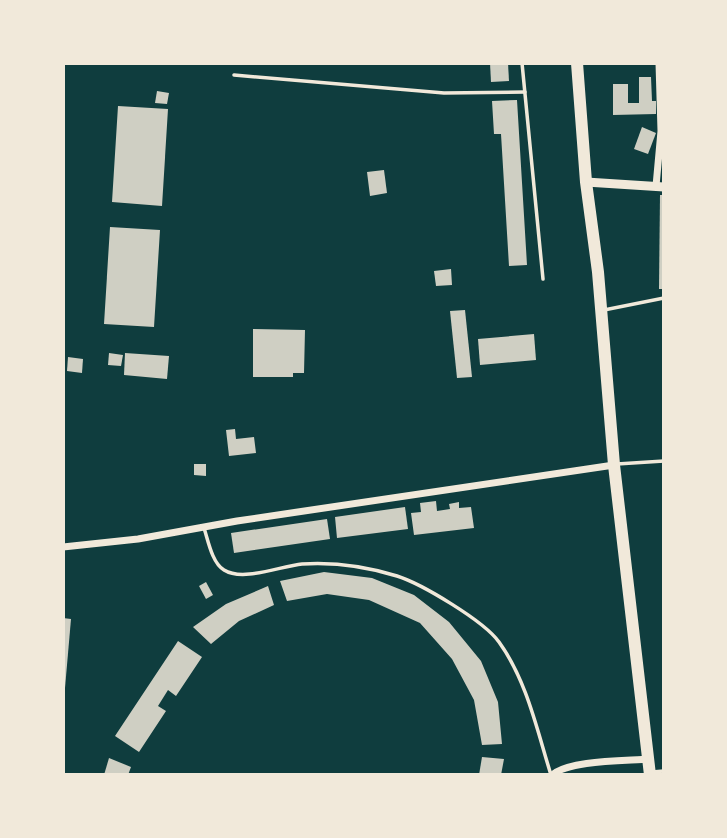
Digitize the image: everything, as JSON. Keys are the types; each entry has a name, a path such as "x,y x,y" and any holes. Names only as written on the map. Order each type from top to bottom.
{"highway":[{"path":"576,63 614,464 650,769"}],"street":[{"path":"586,182 660,187 659,63"},
{"path":"63,547 138,539 614,464"},
{"path":"552,775 558,770 575,766 650,769"}],"lane":[{"path":"522,63 543,279"},
{"path":"234,75 444,93 524,92"},
{"path":"601,310 664,298"},
{"path":"614,464 664,461"},
{"path":"204,528 217,565 226,572 243,575 302,564 373,571 400,577 465,611 497,639 519,673 552,775"},
{"path":"650,769 664,771"}],"building":[{"path":"490,63 508,63 509,81 491,82"},
{"path":"639,77 651,77 652,101 656,101 656,114 613,115 613,84 628,84 628,103 639,103"},
{"path":"157,91 169,93 167,104 155,103"},
{"path":"517,100 527,265 509,266 501,134 494,134 492,101"},
{"path":"118,106 168,109 162,206 112,202"},
{"path":"642,127 656,133 648,154 634,149"},
{"path":"384,170 387,193 370,196 367,172"},
{"path":"660,195 664,195 664,289 659,289"},
{"path":"110,227 160,230 154,327 104,324"},
{"path":"451,269 452,285 436,286 434,271"},
{"path":"465,310 472,377 457,378 450,311"},
{"path":"253,329 305,330 304,373 293,373 293,377 253,377"},
{"path":"534,334 536,360 480,365 478,339"},
{"path":"109,353 123,355 121,366 108,365"},
{"path":"125,353 169,356 167,379 124,375"},
{"path":"68,357 83,359 82,373 67,371"},
{"path":"235,429 236,439 254,437 256,453 229,456 226,430"},
{"path":"194,464 206,464 206,476 194,475"},
{"path":"436,501 437,511 450,509 449,504 459,502 459,508 471,507 474,528 414,535 411,513 421,512 420,503"},
{"path":"405,507 408,529 337,538 335,517"},
{"path":"327,519 330,539 234,553 231,533"},
{"path":"324,572 372,578 414,595 449,622 481,661 498,702 502,744 482,745 474,700 452,659 420,623 369,600 327,594 287,601 280,581"},
{"path":"206,582 213,595 206,599 199,586"},
{"path":"268,586 274,605 239,621 211,644 193,627 226,604"},
{"path":"63,618 71,619 65,688 63,688"},
{"path":"178,641 202,657 176,696 168,690 158,706 166,711 139,752 115,736"},
{"path":"482,757 504,759 501,775 479,775"},
{"path":"109,758 131,767 128,775 104,775"}]}
